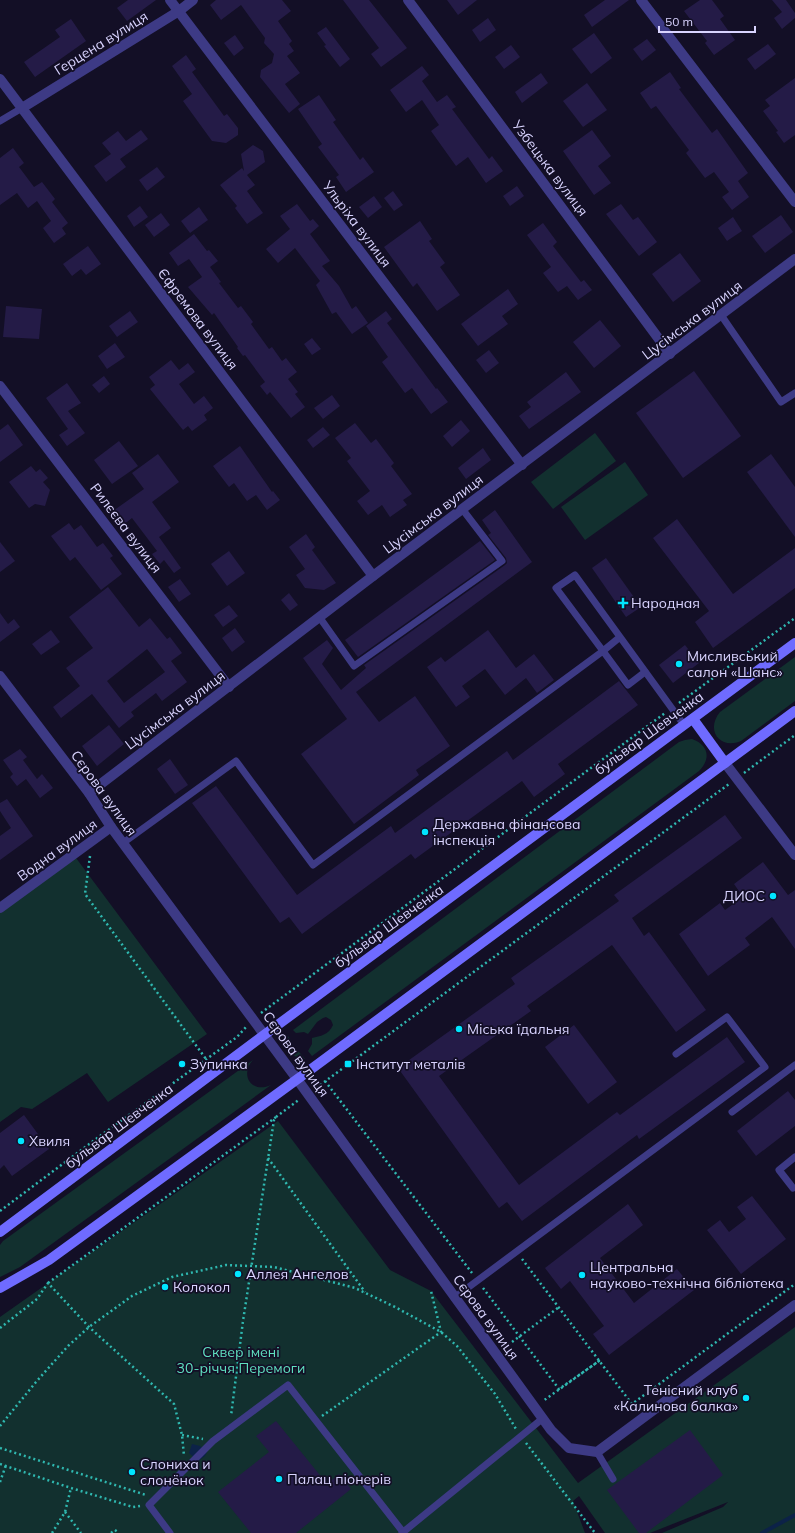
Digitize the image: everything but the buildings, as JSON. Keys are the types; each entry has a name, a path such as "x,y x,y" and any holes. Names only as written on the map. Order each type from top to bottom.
{"main road":[{"name":"бульвар Шевченка","path":"0,1232 795,643"},
{"path":"0,1288 49,1260 297,1079 795,711"},
{"path":"693,718 725,763"}],"street":[{"name":"Ульріха вулиця","path":"170,0 522,465"},
{"name":"Герцена вулиця","path":"22,108 179,11 193,0"},
{"name":"Узбецька вулиця","path":"408,0 670,354"},
{"path":"641,0 795,202"},
{"name":"Єфремова вулиця","path":"0,79 373,576"},
{"name":"Цусімська вулиця","path":"89,793 373,576 463,510 795,259"},
{"name":"Рилєєва вулиця","path":"0,386 229,687"},
{"name":"Сєрова вулиця","path":"0,676 89,793 111,827 308,1094 454,1298 551,1430 570,1448 597,1452"},
{"path":"725,763 795,855"},
{"name":"Водна вулиця","path":"0,908 111,827"},
{"path":"597,1452 795,1306"}],"lane":[{"path":"0,121 22,108"},
{"path":"721,315 781,402 795,393"},
{"path":"320,618 354,666 502,562 463,510"},
{"path":"645,672 628,685 556,588 575,575 684,725"},
{"path":"123,843 236,761 313,865 620,637"},
{"path":"454,1298 765,1067 728,1017 676,1054"},
{"path":"732,1112 795,1065"},
{"path":"793,1188 779,1170 795,1158"},
{"path":"170,1533 148,1505 213,1441 288,1385 402,1532 521,1437 542,1418"},
{"path":"597,1452 613,1479"}],"path":[{"path":"0,1211 100,1136 237,1037 253,1019 795,618"},
{"path":"0,1328 37,1299 48,1283 308,1094 795,735"},
{"path":"92,841 85,894 206,1059"},
{"path":"325,1081 559,1389 600,1360"},
{"path":"229,1428 251,1266 274,1120 276,1117"},
{"path":"268,1158 367,1293"},
{"path":"516,1251 632,1404 795,1284"},
{"path":"0,1426 68,1346 89,1327 132,1296 172,1277 226,1265 274,1267 355,1288 441,1332 457,1346 495,1394 521,1437 595,1533"},
{"path":"48,1283 89,1327 174,1404 182,1435 185,1470"},
{"path":"431,1291 441,1332"},
{"path":"495,1354 559,1308"},
{"path":"315,1421 441,1332"},
{"path":"534,1407 600,1360"},
{"path":"182,1435 213,1441"},
{"path":"0,1448 146,1494 148,1505 133,1506 72,1488 0,1464"},
{"path":"0,1482 6,1465"},
{"path":"52,1533 65,1512 72,1488"},
{"path":"65,1512 81,1533"},
{"path":"111,1533 115,1530 118,1533"}],"green space":[{"path":"595,433 616,461 553,509 531,482"},
{"path":"625,462 648,495 585,540 561,507"},
{"path":"795,657 795,701 741,741 727,743 721,741 717,737 714,725 720,712"},
{"path":"692,739 702,745 705,749 707,757 699,771 312,1056 308,1051 312,1044 312,1038 329,1031 333,1025 331,1020 326,1017 323,1018 317,1022 308,1034 304,1032 296,1033 293,1030 679,742"},
{"path":"76,858 207,1034 108,1102 87,1073 32,1109 21,1107 0,1122 0,913"},
{"path":"288,1036 293,1048 305,1059 296,1057 290,1052 287,1045"},
{"path":"253,1060 247,1072 250,1082 258,1087 271,1085 20,1267 0,1277 0,1245 3,1241"},
{"name":"Сквер імені 30-річчя Перемоги","path":"278,1121 390,1270 431,1291 578,1483 795,1327 795,1533 662,1533 723,1507 728,1502 650,1533 605,1533 579,1496 573,1501 585,1533 0,1533 0,1317"}],"water":[{"path":"192,1444 200,1446 207,1452 205,1456 198,1461 189,1453"}],"waterway":[{"path":"762,1533 795,1515"}],"place":[{"name":"Народная","path":"623,603"},
{"name":"Мисливський салон «Шанс»","path":"679,664"},
{"name":"Державна фінансова інспекція","path":"425,832"},
{"name":"ДИОС","path":"773,896"},
{"name":"Міська їдальня","path":"459,1029"},
{"name":"Зупинка","path":"182,1064"},
{"name":"Інститут металів","path":"348,1064"},
{"name":"Хвиля","path":"21,1141"},
{"name":"Аллея Ангелов","path":"238,1274"},
{"name":"Центральна науково-технічна бібліотека","path":"582,1275"},
{"name":"Колокол","path":"165,1287"},
{"name":"Тенісний клуб «Калинова балка»","path":"746,1398"},
{"name":"Слониха и слонёнок","path":"132,1472"},
{"name":"Палац піонерів","path":"279,1479"}]}
